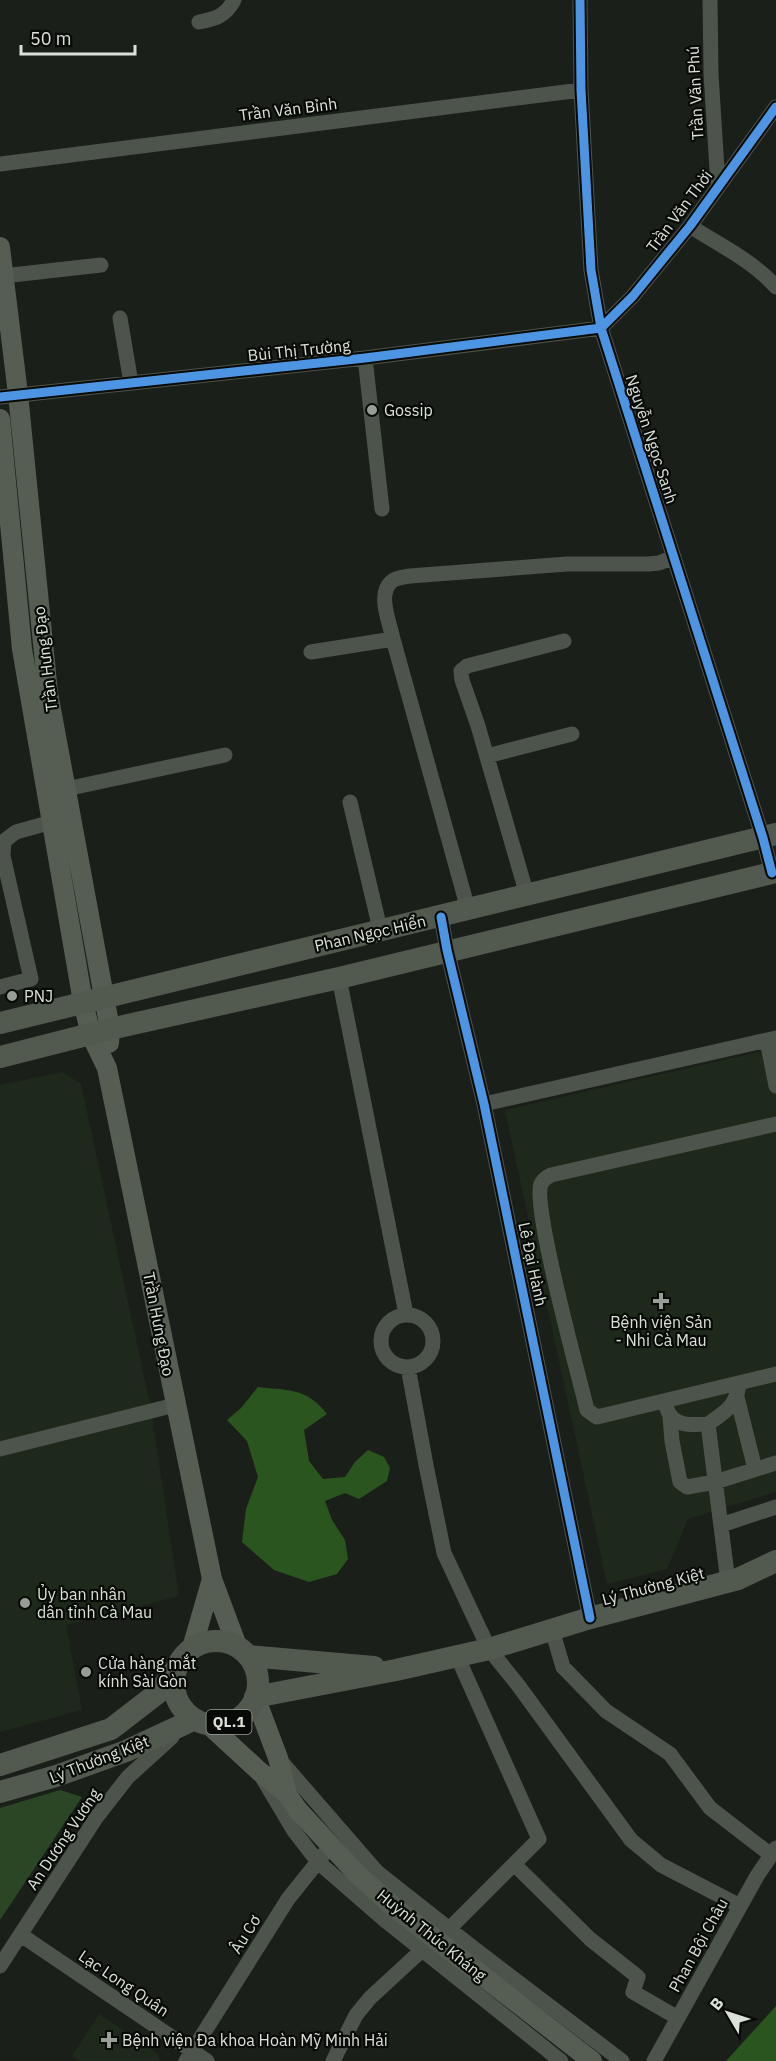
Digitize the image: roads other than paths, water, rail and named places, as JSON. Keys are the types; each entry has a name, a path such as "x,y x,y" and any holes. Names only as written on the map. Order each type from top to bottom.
{"highway":[{"name":"Phan Ngọc Hiển","path":"0,1023 770,836"},
{"path":"0,1057 339,978 774,872"},
{"name":"Lý Thường Kiệt","path":"255,1696 396,1670 489,1649 590,1618 738,1579 776,1561"},
{"name":"QL.1","path":"176,1669 174,1683 177,1697 184,1710 202,1721 219,1724 240,1717 248,1709 255,1696 258,1682 255,1668 243,1651 226,1642 214,1641 192,1648"},
{"path":"176,1669 183,1656 192,1648"},
{"name":"Lý Thường Kiệt","path":"243,1651 396,1670"},
{"name":"Lý Thường Kiệt","path":"0,1765 111,1729 159,1692 176,1669"},
{"name":"Lý Thường Kiệt","path":"0,1792 56,1776 202,1721"}],"main road":[{"name":"Trần Hưng Đạo","path":"0,247 9,396 48,693 43,717 52,822 94,1000 212,1580 243,1651"},
{"name":"Trần Hưng Đạo","path":"0,418 22,649 66,789 94,1000"},
{"name":"Trần Hưng Đạo","path":"192,1648 212,1580"},
{"name":"Huỳnh Thúc Kháng","path":"255,1696 292,1801"},
{"name":"Huỳnh Thúc Kháng","path":"202,1721 292,1801 358,1875 394,1907 592,2061"}],"street":[{"path":"199,22 215,19 224,14 234,0"},
{"name":"Nguyễn Ngọc Sanh","path":"580,0 591,270 601,328 674,557 770,836 774,872"},
{"name":"Trần Văn Phú","path":"710,0 711,74 718,185"},
{"name":"Trần Văn Bỉnh","path":"0,164 582,90"},
{"name":"Trần Văn Thời","path":"601,328 633,296 690,226 776,107"},
{"path":"690,226 753,264 776,287"},
{"path":"3,276 101,265"},
{"path":"120,318 131,383"},
{"name":"Bùi Thị Trường","path":"9,396 365,358 601,328"},
{"path":"365,358 382,509"},
{"path":"468,909 393,639 385,594 388,587 396,579 567,564 648,564 659,563 674,557"},
{"path":"311,652 393,639"},
{"path":"527,895 461,671 467,666 564,641"},
{"path":"487,756 572,734"},
{"path":"66,789 225,755"},
{"path":"350,802 380,929"},
{"path":"0,987 31,979 3,856 4,841 16,832 52,822"},
{"name":"Lê Đại Hành","path":"441,917 484,1104 590,1618"},
{"path":"339,978 406,1314"},
{"path":"484,1104 771,1039 776,1086"},
{"path":"776,1124 551,1175 541,1184 540,1193 544,1232 587,1410 597,1417 665,1401 738,1390 776,1374"},
{"path":"406,1314 423,1319 430,1327 433,1336 429,1356 422,1362 408,1367 390,1362 384,1355 381,1337 383,1328 389,1321 406,1314"},
{"path":"408,1367 444,1552 489,1649 631,1840 661,1865 740,1906"},
{"path":"670,1417 682,1424 708,1424 726,1412 738,1390"},
{"path":"738,1390 755,1469"},
{"path":"665,1401 670,1417 680,1482 687,1487 715,1482 776,1463"},
{"path":"0,1449 175,1405"},
{"path":"708,1424 728,1582"},
{"path":"721,1526 776,1507"},
{"path":"552,1630 563,1667 606,1711 670,1754 710,1808 773,1852"},
{"path":"448,1929 539,1839 458,1656"},
{"name":"An Dương Vương","path":"0,1966 96,1818 128,1777 158,1748 202,1721"},
{"path":"278,1758 377,1872 622,2061"},
{"path":"259,1771 288,1822 318,1862 422,1950 561,2061"},
{"name":"Âu Cơ","path":"189,2056 288,1899 341,1830"},
{"name":"Phan Bội Châu","path":"654,2061 740,1906 773,1852"},
{"path":"514,1864 590,1939 638,1977 633,1992 678,2018"},
{"name":"Lạc Long Quân","path":"21,1935 189,2056 207,2061"},
{"path":"333,2061 356,2015 370,1998 422,1950"}],"place":[{"name":"Gossip","path":"372,410"},
{"name":"PNJ","path":"12,996"},
{"name":"Bệnh viện Sản - Nhi Cà Mau","path":"661,1301"},
{"name":"Ủy ban nhân dân tỉnh Cà Mau","path":"25,1603"},
{"name":"Cửa hàng mắt kính Sài Gòn","path":"86,1672"},
{"name":"Bệnh viện Đa khoa Hoàn Mỹ Minh Hải","path":"109,2040"}]}
